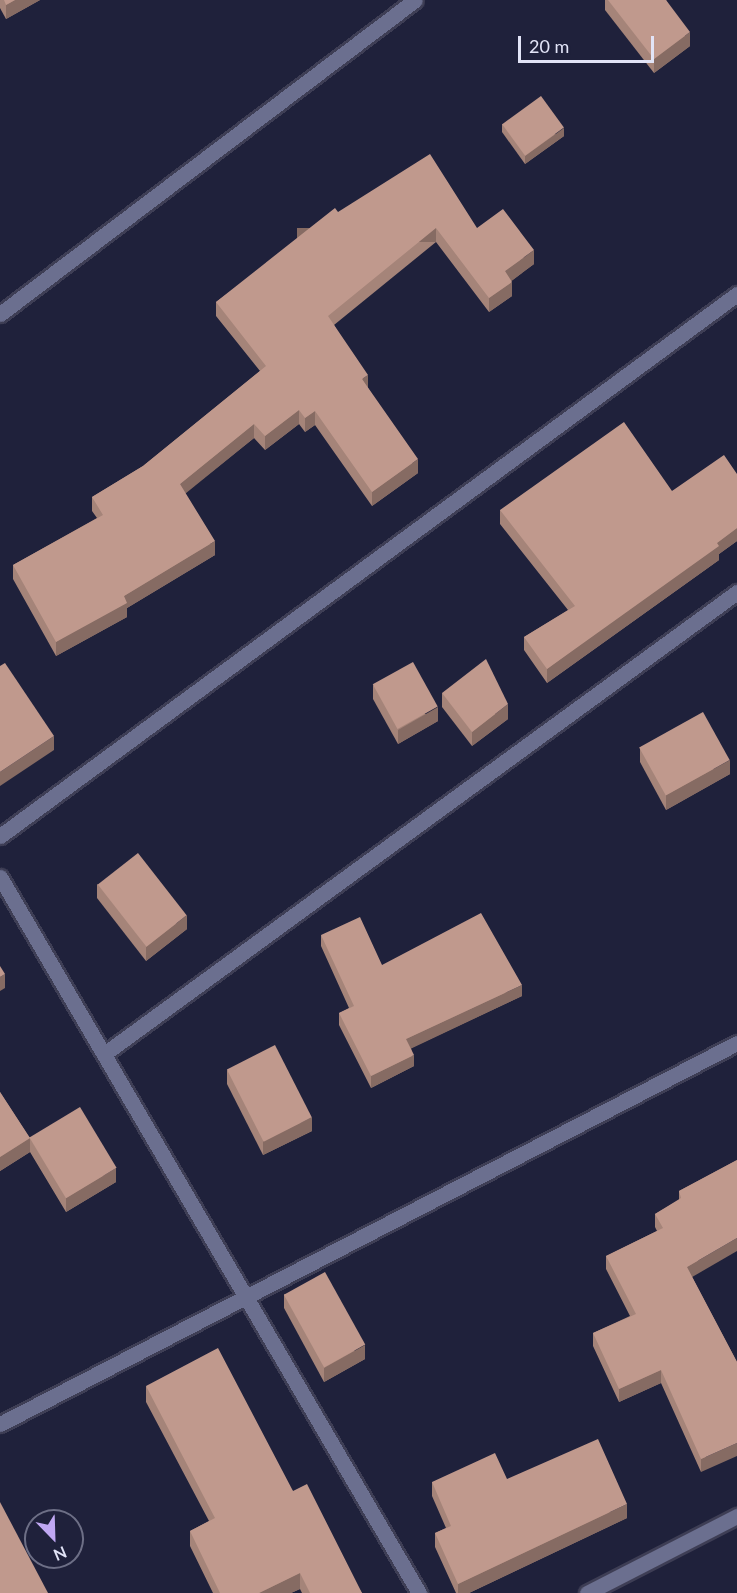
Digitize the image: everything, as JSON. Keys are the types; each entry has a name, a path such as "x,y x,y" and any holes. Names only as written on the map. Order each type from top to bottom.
{"street":[{"path":"0,314 415,0"},
{"path":"0,836 737,294"},
{"path":"104,1054 737,592"},
{"path":"0,877 419,1593"},
{"path":"0,1424 244,1294 737,1043"},
{"path":"587,1593 737,1516"}],"building":[{"path":"4,0 15,0 6,5"},
{"path":"608,0 666,0 690,32 654,59"},
{"path":"541,96 564,128 525,156 502,124"},
{"path":"430,154 477,228 503,209 534,250 505,271 512,282 489,298 436,228 328,316 368,375 362,379 418,459 372,492 315,411 305,418 299,410 265,436 254,424 180,484 215,541 124,596 127,603 56,642 13,565 103,515 92,497 143,466 266,366 216,302 335,208 338,212"},
{"path":"624,422 672,491 724,455 737,474 737,528 717,543 719,546 547,669 524,637 575,606 500,510"},
{"path":"486,659 508,704 472,732 442,693"},
{"path":"413,662 438,707 397,729 373,684"},
{"path":"5,663 54,736 0,772 0,666"},
{"path":"703,712 730,760 666,795 639,747"},
{"path":"138,853 187,915 146,947 98,884"},
{"path":"481,913 522,985 406,1039 414,1055 371,1076 339,1013 354,1006 321,935 360,917 382,965"},
{"path":"0,966 5,974 0,977"},
{"path":"275,1045 312,1117 264,1142 227,1070"},
{"path":"0,1092 30,1138 0,1157"},
{"path":"80,1107 117,1168 66,1198 29,1137"},
{"path":"737,1160 737,1238 687,1267 737,1362 737,1443 701,1459 661,1370 619,1389 593,1333 636,1314 606,1256 663,1228 655,1214 681,1198 679,1191"},
{"path":"325,1272 365,1345 324,1367 284,1295"},
{"path":"218,1348 293,1491 307,1484 362,1593 310,1593 300,1573 259,1593 220,1593 190,1531 215,1518 146,1386"},
{"path":"598,1439 627,1504 458,1584 435,1533 451,1526 432,1482 495,1453 507,1479"},
{"path":"0,1502 24,1548 24,1569 35,1569 48,1593 0,1593"}]}
